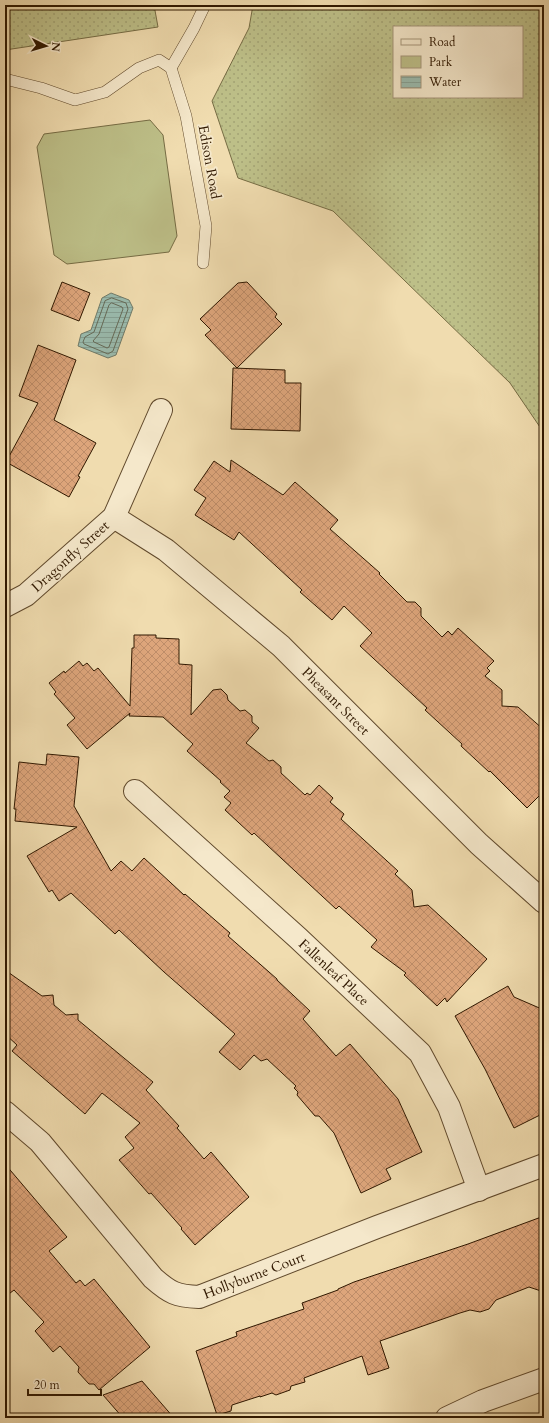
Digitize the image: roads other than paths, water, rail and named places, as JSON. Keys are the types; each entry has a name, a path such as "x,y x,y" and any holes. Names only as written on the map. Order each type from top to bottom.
{"street":[{"path":"114,517 160,410"},
{"name":"Dragonfly Street","path":"5,606 26,595 114,517"},
{"name":"Pheasant Street","path":"114,517 166,550 281,646 479,844 544,902"},
{"name":"Fallenleaf Place","path":"135,791 298,938 420,1053 450,1107 479,1190"},
{"name":"Hollyburne Court","path":"5,1112 40,1142 153,1278 166,1290 182,1296 199,1297 377,1227 544,1165"},
{"path":"447,1418 483,1401 544,1378"}],"lane":[{"path":"5,79 41,88 75,100 105,92 139,68 159,60 171,68 194,28 205,5"},
{"name":"Edison Road","path":"171,68 186,116 206,226 203,263"}],"water":[{"path":"111,293 129,300 133,308 116,355 108,358 78,346 81,334 91,330 102,298"}]}
